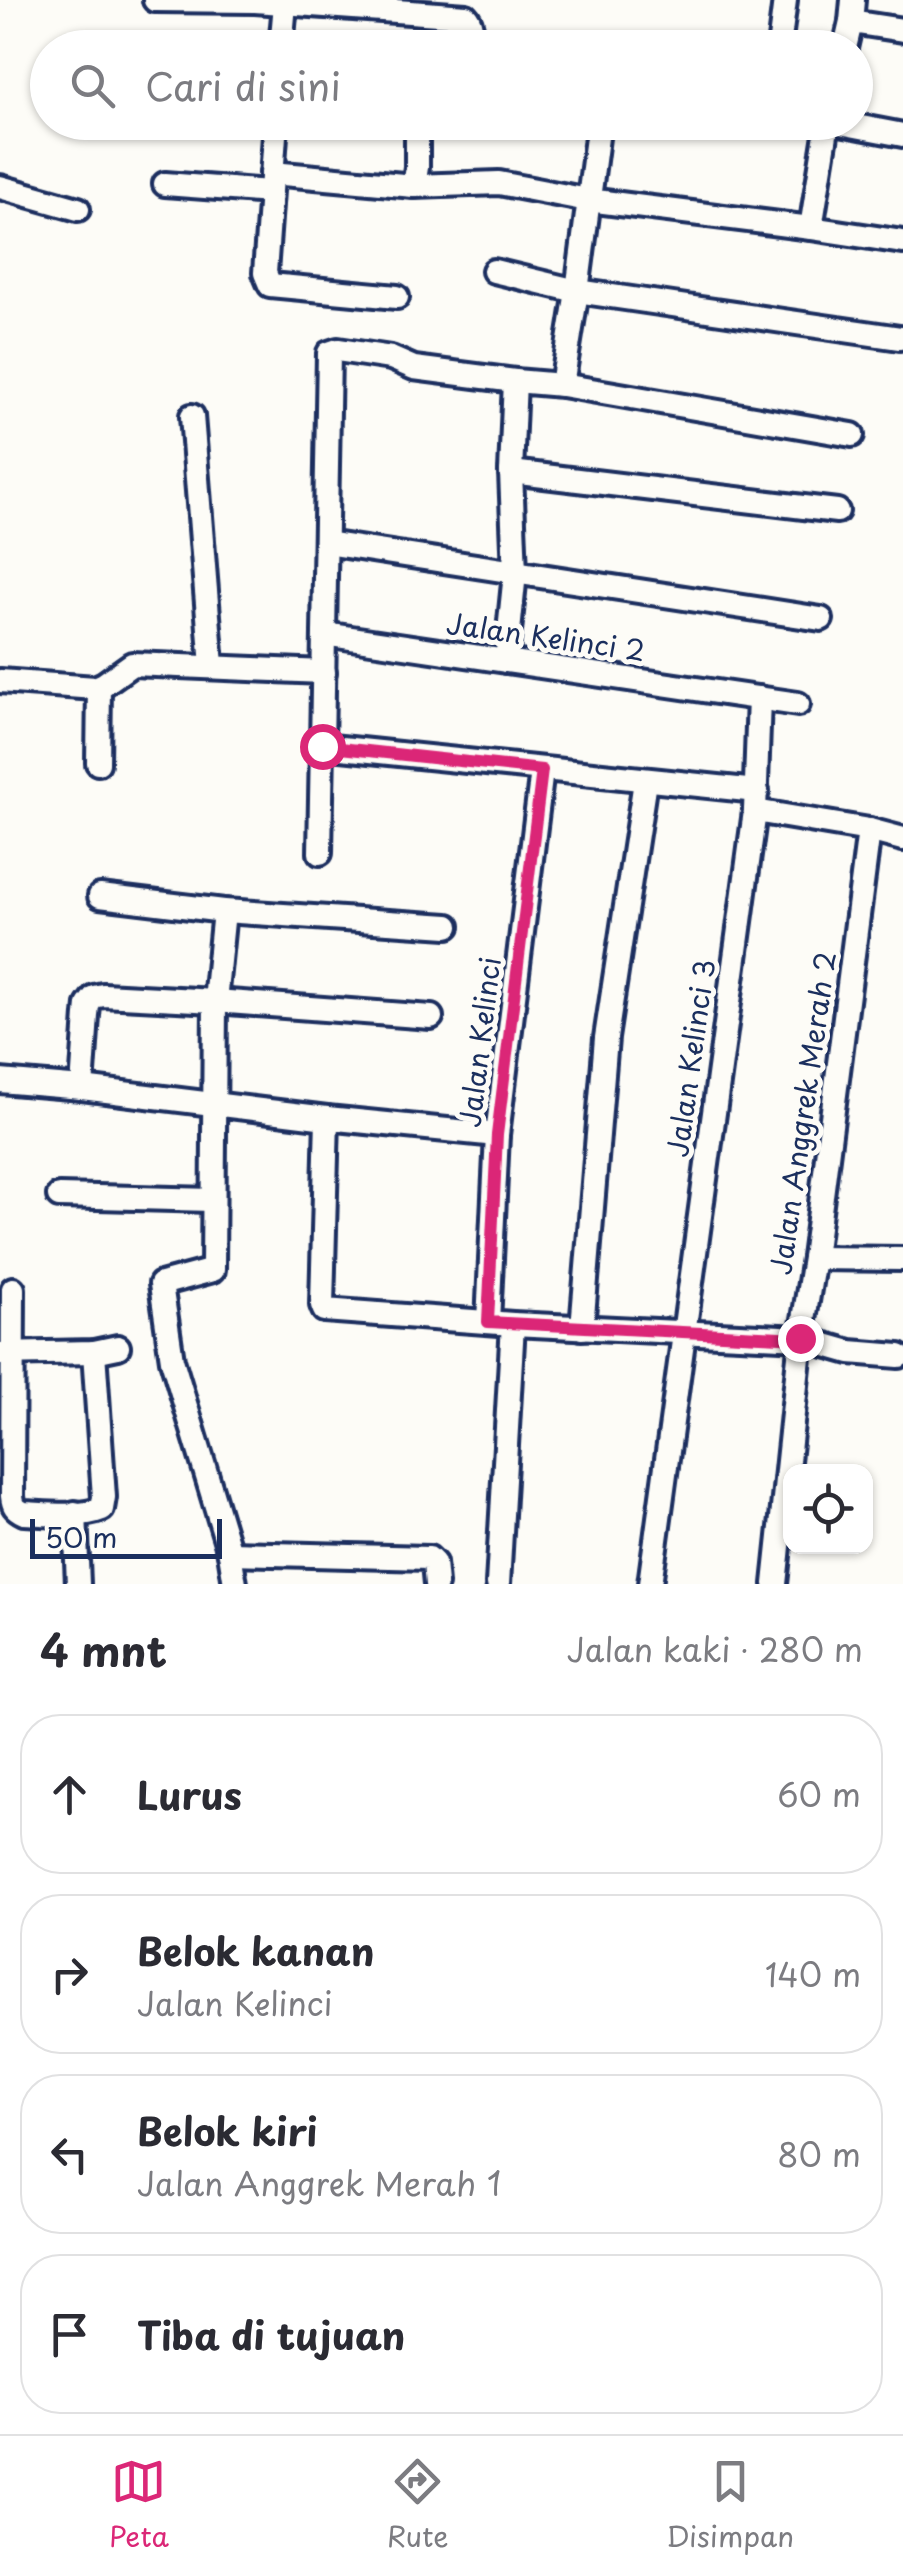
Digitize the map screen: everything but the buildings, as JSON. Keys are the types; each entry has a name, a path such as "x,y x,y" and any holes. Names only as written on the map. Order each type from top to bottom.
{"street":[{"path":"154,0 442,6 466,16 470,30"},
{"path":"782,30 786,0"},
{"path":"283,30 285,4"},
{"path":"852,11 903,30"},
{"path":"873,130 903,135"},
{"path":"275,140 265,273 270,284 398,297"},
{"path":"414,186 417,140"},
{"path":"562,385 596,140"},
{"path":"811,228 828,140"},
{"path":"165,184 499,184 588,200 903,242"},
{"path":"0,187 78,209"},
{"path":"494,271 577,291 900,338"},
{"path":"320,853 329,352 391,358 414,368 562,385 852,434"},
{"path":"506,661 515,573 511,472 515,381"},
{"path":"192,416 212,666"},
{"path":"511,472 837,511"},
{"path":"326,543 820,620"},
{"name":"Jalan Kelinci 2","path":"324,634 798,704"},
{"path":"0,681 99,687 132,664 324,672"},
{"path":"98,763 99,687"},
{"path":"756,801 759,698"},
{"path":"322,746 646,781 756,801 903,839"},
{"name":"Jalan Kelinci","path":"488,1322 497,1135 542,770"},
{"path":"582,1328 606,1038 646,781"},
{"name":"Jalan Kelinci 3","path":"650,1584 756,801"},
{"name":"Jalan Anggrek Merah 2","path":"775,1584 800,1338 814,1258 869,830"},
{"path":"100,896 224,911 448,926"},
{"path":"224,911 216,1001 213,1270 160,1284 172,1360 230,1554 235,1584"},
{"path":"82,1088 86,1016 94,997 216,1001 431,1017"},
{"path":"0,1081 497,1135"},
{"path":"327,1118 324,1310 800,1338 850,1352 899,1356"},
{"path":"59,1196 212,1200"},
{"path":"814,1258 903,1259"},
{"path":"14,1289 7,1354 12,1504 17,1510 75,1514 102,1509 94,1352"},
{"path":"498,1584 513,1324"},
{"path":"7,1354 94,1352 118,1347"},
{"path":"75,1514 78,1584"},
{"path":"230,1554 428,1558 434,1563 436,1584"}],"route":[{"path":"322,746 542,770 497,1135 488,1322 800,1338"}]}
